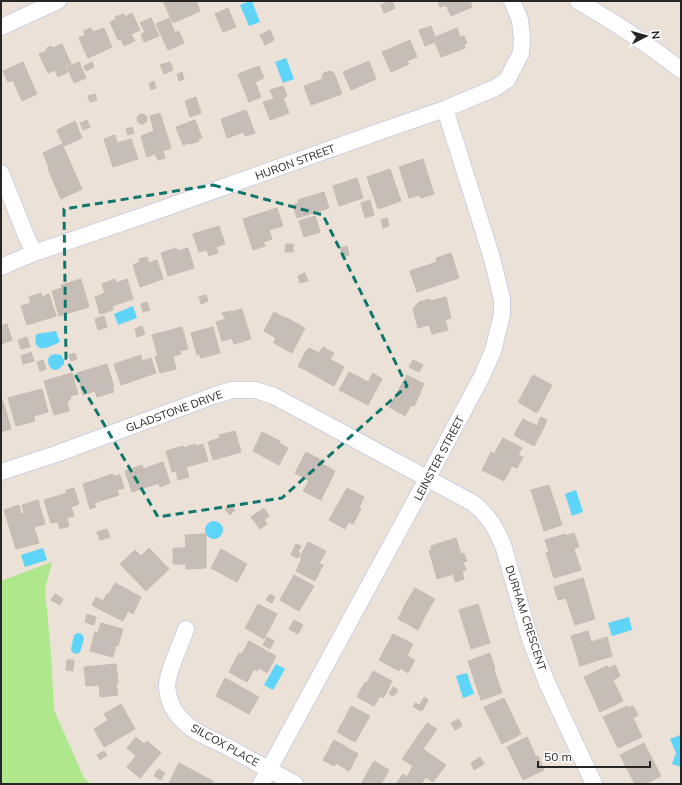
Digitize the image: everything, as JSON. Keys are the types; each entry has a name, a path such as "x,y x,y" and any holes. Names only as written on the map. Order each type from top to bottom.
{"street":[{"path":"1,27 58,1"},
{"name":"HURON STREET","path":"1,266 445,109 495,88 507,80 521,53 522,38 520,20 512,1"},
{"path":"578,1 593,9 655,50 681,70"},
{"name":"LEINSTER STREET","path":"262,784 428,479 485,369 493,351 499,329 502,314 502,299 492,258 445,109"},
{"path":"1,173 34,254"},
{"name":"GLADSTONE DRIVE","path":"1,472 56,454 212,396 232,390 255,390 274,396 428,479"},
{"name":"DURHAM CRESCENT","path":"428,479 473,504 483,512 499,535 530,639 547,683 594,784"},
{"name":"SILCOX PLACE","path":"186,629 171,668 167,686 169,700 174,709 182,720 194,730 270,769 295,784"}],"highlighted area":[{"path":"213,185 323,215 407,386 282,498 158,517 66,359 64,209"}],"green space":[{"path":"52,562 45,589 51,653 54,710 84,778 91,784 1,784 1,581"}],"water":[{"path":"252,1 260,22 249,26 240,5"},
{"path":"286,58 294,79 283,83 275,62"},
{"path":"133,306 137,318 118,325 114,314"},
{"path":"56,331 60,342 47,348 38,347 35,340 37,334"},
{"path":"51,355 61,355 64,360 64,364 59,369 54,370 49,366 48,359"},
{"path":"576,490 583,512 572,516 565,494"},
{"path":"214,521 220,524 223,530 220,536 214,539 208,536 205,530 208,524"},
{"path":"43,548 47,560 25,567 21,555"},
{"path":"629,617 632,630 612,636 608,623"},
{"path":"78,633 82,634 84,639 80,652 77,654 73,653 71,649 74,635"},
{"path":"276,664 285,669 273,690 264,685"},
{"path":"467,673 474,694 463,698 456,676"},
{"path":"680,735 681,767 672,764 676,753 670,739"}],"building":[{"path":"163,1 196,1 200,11 173,23"},
{"path":"392,1 395,8 384,13 381,5"},
{"path":"438,1 470,1 472,7 451,16 446,5 440,7"},
{"path":"228,8 236,27 223,32 215,14"},
{"path":"132,13 140,30 131,34 135,41 124,46 121,39 118,40 110,22 116,19 115,17 124,14 125,17"},
{"path":"151,18 159,36 144,42 141,34 145,32 140,23"},
{"path":"169,18 175,33 179,31 184,43 168,50 156,24"},
{"path":"431,26 435,37 457,28 460,37 464,36 467,43 464,44 465,48 441,57 435,42 425,46 419,30"},
{"path":"91,28 93,32 104,28 112,47 88,58 79,38 85,35 84,31"},
{"path":"270,30 274,40 265,45 260,35"},
{"path":"410,40 417,57 407,61 409,64 391,72 382,52"},
{"path":"62,44 71,64 65,66 68,72 58,77 55,70 48,73 39,54 46,51 50,46 53,48"},
{"path":"369,61 376,79 351,90 343,72"},
{"path":"23,62 37,94 22,101 13,80 8,82 3,71"},
{"path":"79,62 86,78 74,83 67,67"},
{"path":"92,62 94,67 86,71 84,66"},
{"path":"170,62 173,70 164,74 160,65"},
{"path":"259,66 264,78 255,82 261,97 249,102 238,74"},
{"path":"330,71 334,73 342,94 311,105 304,86 323,79 322,76 324,73"},
{"path":"182,72 184,79 179,81 177,74"},
{"path":"154,81 156,88 151,90 149,83"},
{"path":"283,86 287,96 283,98 289,113 270,120 263,102 274,99 270,90"},
{"path":"95,94 97,100 90,102 88,96"},
{"path":"196,97 201,113 190,117 185,101"},
{"path":"246,110 255,133 245,136 244,132 227,138 221,119"},
{"path":"160,113 171,148 163,151 165,158 158,160 155,154 147,157 141,136 154,131 150,116"},
{"path":"140,114 144,114 147,119 144,124 140,124 137,121 137,117"},
{"path":"87,120 90,127 83,130 80,123"},
{"path":"195,120 202,138 198,139 199,141 183,145 176,127"},
{"path":"75,121 82,138 64,146 57,130"},
{"path":"132,127 134,133 128,135 126,129"},
{"path":"115,135 117,143 131,139 138,159 113,167 104,139"},
{"path":"62,144 82,189 61,199 43,153"},
{"path":"423,159 434,194 421,198 420,195 409,198 399,167"},
{"path":"390,169 401,201 378,209 367,177"},
{"path":"357,178 363,198 339,206 333,186"},
{"path":"324,192 329,208 297,218 293,205 299,203 298,200"},
{"path":"370,200 374,215 365,218 361,203"},
{"path":"277,208 283,226 269,230 272,239 263,242 265,246 253,250 243,219"},
{"path":"315,216 320,232 304,237 299,221"},
{"path":"387,218 389,226 383,228 381,220"},
{"path":"219,226 225,244 216,247 218,253 209,256 207,250 199,252 193,234"},
{"path":"286,244 293,244 293,252 285,252"},
{"path":"347,246 349,255 343,257 340,248"},
{"path":"176,248 177,251 188,248 194,268 168,276 161,253"},
{"path":"451,253 459,278 417,292 410,271 437,262 436,258"},
{"path":"147,257 149,263 157,260 163,279 140,287 133,265 140,262 139,259"},
{"path":"305,273 308,281 300,283 298,276"},
{"path":"81,279 89,307 59,316 52,291 62,288 61,285"},
{"path":"115,279 116,283 127,279 133,299 112,306 113,310 100,314 95,297 105,293 102,284"},
{"path":"41,293 42,297 49,294 56,316 27,325 21,306 31,303 29,297"},
{"path":"206,295 208,301 201,304 199,297"},
{"path":"446,297 451,318 445,320 448,330 432,334 429,325 418,328 413,309 419,302 430,299 431,301"},
{"path":"147,302 150,310 143,312 141,304"},
{"path":"242,309 251,339 234,344 232,338 222,341 216,322 226,319 222,313"},
{"path":"274,312 305,328 292,353 274,343 276,338 264,331"},
{"path":"104,316 107,327 98,330 95,319"},
{"path":"7,324 12,340 1,344 1,326"},
{"path":"142,326 145,334 137,337 135,329"},
{"path":"182,327 188,349 180,351 181,354 173,356 176,369 160,373 155,356 158,356 152,335"},
{"path":"213,327 220,353 201,358 199,354 197,355 191,333"},
{"path":"27,337 30,347 21,349 18,340"},
{"path":"323,347 334,353 330,359 344,367 334,386 298,366 309,348 319,353"},
{"path":"31,352 34,361 23,364 21,356"},
{"path":"75,353 77,359 71,361 69,355"},
{"path":"141,355 142,361 151,358 156,373 121,385 114,364"},
{"path":"43,360 46,369 40,371 37,362"},
{"path":"413,360 423,365 419,372 409,367"},
{"path":"107,364 114,387 112,387 114,392 97,397 95,391 83,395 77,373"},
{"path":"349,372 368,382 373,373 382,379 368,405 339,390"},
{"path":"72,373 78,394 70,396 71,399 67,401 69,411 54,415 44,381"},
{"path":"407,375 424,384 414,406 411,405 405,416 389,407"},
{"path":"533,375 552,385 537,413 518,402"},
{"path":"42,389 48,412 34,416 35,421 16,426 8,398"},
{"path":"1,401 3,401 11,429 1,432"},
{"path":"541,417 547,420 543,429 537,426"},
{"path":"523,419 543,429 534,446 514,435"},
{"path":"235,431 241,452 213,460 208,442 220,438 219,435"},
{"path":"262,432 280,441 279,443 288,448 279,465 253,451"},
{"path":"503,438 522,448 518,455 523,457 517,468 512,466 504,481 482,470 491,452 494,454"},
{"path":"195,444 196,446 203,444 208,461 186,467 189,477 178,480 176,471 172,472 166,451"},
{"path":"306,452 323,461 322,464 335,471 321,500 303,491 309,481 295,473"},
{"path":"163,462 170,483 160,487 159,483 132,492 125,471 142,465 143,469"},
{"path":"113,474 114,476 120,475 124,488 117,490 119,495 94,503 96,507 90,509 83,484"},
{"path":"549,485 562,525 544,531 531,490"},
{"path":"74,488 79,504 71,507 74,516 67,518 69,526 60,529 58,522 51,523 44,500 67,493 66,490"},
{"path":"347,488 364,497 359,508 361,509 353,524 349,522 345,529 329,520"},
{"path":"38,500 45,524 34,527 39,543 16,549 4,510 19,505 21,514 24,513 22,505"},
{"path":"230,504 235,510 230,515 225,509"},
{"path":"264,508 269,516 264,520 267,524 260,529 251,517"},
{"path":"107,529 110,537 100,540 97,532"},
{"path":"574,533 579,547 570,550 565,536"},
{"path":"206,534 206,568 186,569 186,564 173,564 173,548 186,548 185,535"},
{"path":"565,534 570,550 574,549 581,570 554,578 546,553 549,552 545,540"},
{"path":"456,538 461,554 464,553 467,561 463,562 466,570 437,579 429,550 432,550 431,546"},
{"path":"308,542 326,551 319,564 323,565 315,581 296,571 302,558 300,557"},
{"path":"296,544 301,546 298,552 300,553 298,558 291,555"},
{"path":"149,548 169,569 146,591 120,564 135,550 141,556"},
{"path":"221,549 247,564 237,582 211,568"},
{"path":"462,571 464,579 455,582 453,574"},
{"path":"294,575 314,586 299,611 280,600"},
{"path":"583,578 595,619 575,625 566,598 558,600 554,587"},
{"path":"115,583 141,597 133,614 128,611 123,621 101,610 104,604 102,603"},
{"path":"415,588 435,599 426,614 406,603"},
{"path":"55,594 63,599 60,605 51,600"},
{"path":"270,594 275,597 272,603 266,600"},
{"path":"96,597 103,601 102,603 104,604 101,610 92,605"},
{"path":"406,603 426,614 418,630 398,619"},
{"path":"258,604 277,614 264,639 245,628"},
{"path":"478,604 490,643 471,649 459,610"},
{"path":"87,614 96,617 94,625 85,622"},
{"path":"294,620 303,625 298,634 289,629"},
{"path":"101,623 123,629 118,646 116,645 113,657 90,651 95,632 98,633"},
{"path":"588,631 591,642 607,637 612,656 580,666 571,636"},
{"path":"393,634 413,644 407,656 387,645"},
{"path":"267,637 274,641 270,649 263,645"},
{"path":"249,641 276,656 267,673 259,668 257,671 254,669 247,682 229,672 239,653 242,654"},
{"path":"387,645 415,660 408,673 400,668 399,671 379,660"},
{"path":"490,653 502,693 481,700 468,661"},
{"path":"67,660 74,660 73,671 66,670"},
{"path":"116,664 118,683 116,683 118,695 100,697 99,685 86,686 84,667"},
{"path":"615,665 620,676 613,680 623,701 600,712 584,677 607,666 609,668"},
{"path":"373,671 392,681 386,693 367,683"},
{"path":"225,678 259,697 249,714 216,696"},
{"path":"365,682 386,693 383,698 380,696 374,706 357,697"},
{"path":"393,687 398,690 394,696 389,694"},
{"path":"424,697 428,700 422,711 413,707 415,703 420,705"},
{"path":"504,698 521,734 502,744 484,707"},
{"path":"121,704 135,729 104,747 94,729 108,720 104,714"},
{"path":"351,706 370,716 363,728 345,718"},
{"path":"627,706 628,708 633,706 638,715 633,718 642,737 618,748 603,717"},
{"path":"345,718 363,728 355,742 337,732"},
{"path":"459,719 462,726 455,730 451,723"},
{"path":"427,723 437,729 423,749 446,765 433,782 426,777 421,784 396,784 403,774 407,777 413,766 402,759"},
{"path":"136,737 144,744 147,741 161,753 140,778 127,767 136,756 127,748"},
{"path":"527,737 544,770 523,780 507,747"},
{"path":"334,740 358,754 349,771 336,763 334,766 323,760"},
{"path":"644,743 661,776 645,784 635,784 620,755"},
{"path":"104,751 107,755 100,760 97,755"},
{"path":"480,757 484,764 474,770 471,763"},
{"path":"374,761 389,770 381,784 366,784 362,782"},
{"path":"179,763 213,781 211,784 169,783"},
{"path":"158,769 165,773 161,780 154,776"}]}
